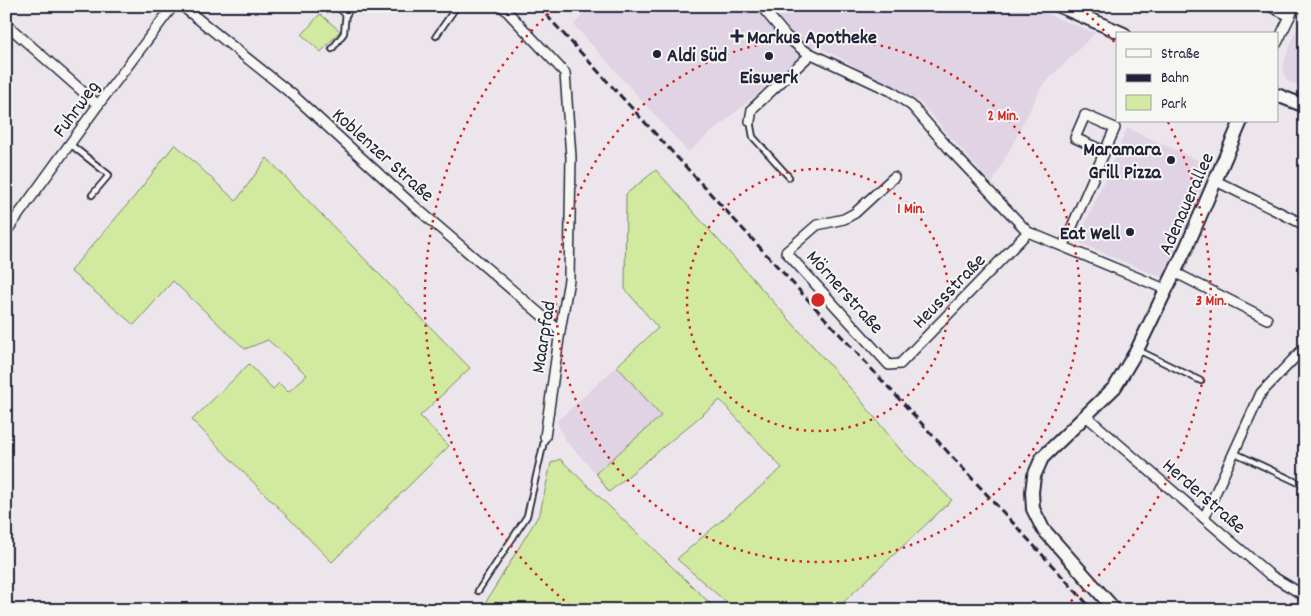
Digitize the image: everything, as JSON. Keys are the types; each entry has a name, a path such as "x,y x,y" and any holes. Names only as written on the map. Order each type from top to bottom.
{"street":[{"name":"Fuhrweg","path":"6,232 173,6"},
{"name":"Koblenzer Straße","path":"182,6 293,95 413,205 560,331"},
{"name":"Maarpfad","path":"502,6 565,73 571,157 569,280 545,437"},
{"path":"761,6 786,36 803,50 891,91 912,106 952,152 1028,232 1166,289"},
{"path":"1059,6 1119,32"},
{"path":"1269,6 1290,16"},
{"path":"1278,41 1295,6"},
{"path":"6,24 98,105"},
{"path":"750,121 752,109 810,54"},
{"path":"1278,95 1305,106"},
{"path":"1064,246 1115,128 1085,115 1075,138 1104,151"},
{"name":"Adenauerallee","path":"1115,610 1043,530 1033,509 1032,492 1034,476 1042,458 1115,387 1137,350 1216,181 1241,122"},
{"name":"Mörnerstraße","path":"889,365 786,252 817,225 844,219 854,213 894,177"},
{"path":"1216,181 1305,225"},
{"name":"Heussstraße","path":"889,365 900,364 1028,232"},
{"name":"Adenauerallee","path":"1174,272 1267,319"},
{"path":"1204,518 1261,393 1305,347"},
{"name":"Herderstraße","path":"1086,416 1270,575 1305,596"}],"lane":[{"path":"436,36 457,6"},
{"path":"1295,6 1305,11"},
{"path":"332,49 344,33 345,8"},
{"path":"750,121 753,137 789,177"},
{"path":"70,144 109,176 92,195"},
{"path":"1137,350 1201,380"},
{"name":"Maarpfad","path":"478,591 527,516 545,437"},
{"path":"1235,453 1305,486"}],"shaded area":[{"path":"590,6 1027,6 1095,33 1042,86 992,184 920,102 816,45 688,152 574,25"},
{"path":"1305,8 1305,88 1287,81 1283,69 1286,56"},
{"path":"1127,128 1213,167 1163,278 1077,242"},
{"path":"617,366 662,416 596,473 564,439 557,421"}],"green space":[{"path":"320,14 340,31 321,52 302,35"},
{"path":"175,144 236,201 267,158 470,368 420,416 449,446 332,562 192,420 249,364 273,389 279,383 288,392 307,375 268,340 245,349 173,281 134,325 70,271 134,197"},
{"path":"656,170 859,398 903,453 952,500 835,610 735,610 677,559 782,468 720,400 609,492 596,473 661,416 617,366 658,328 625,289 626,194"},
{"path":"560,459 717,610 481,610 540,513 551,463"}],"railway":[{"path":"538,6 1093,610"}],"place":[{"name":"Markus Apotheke","path":"737,36"},
{"name":"Aldi Süd","path":"657,54"},
{"name":"Eiswerk","path":"769,56"},
{"name":"Maramara Grill Pizza","path":"1171,160"},
{"name":"Eat Well","path":"1130,232"}]}
